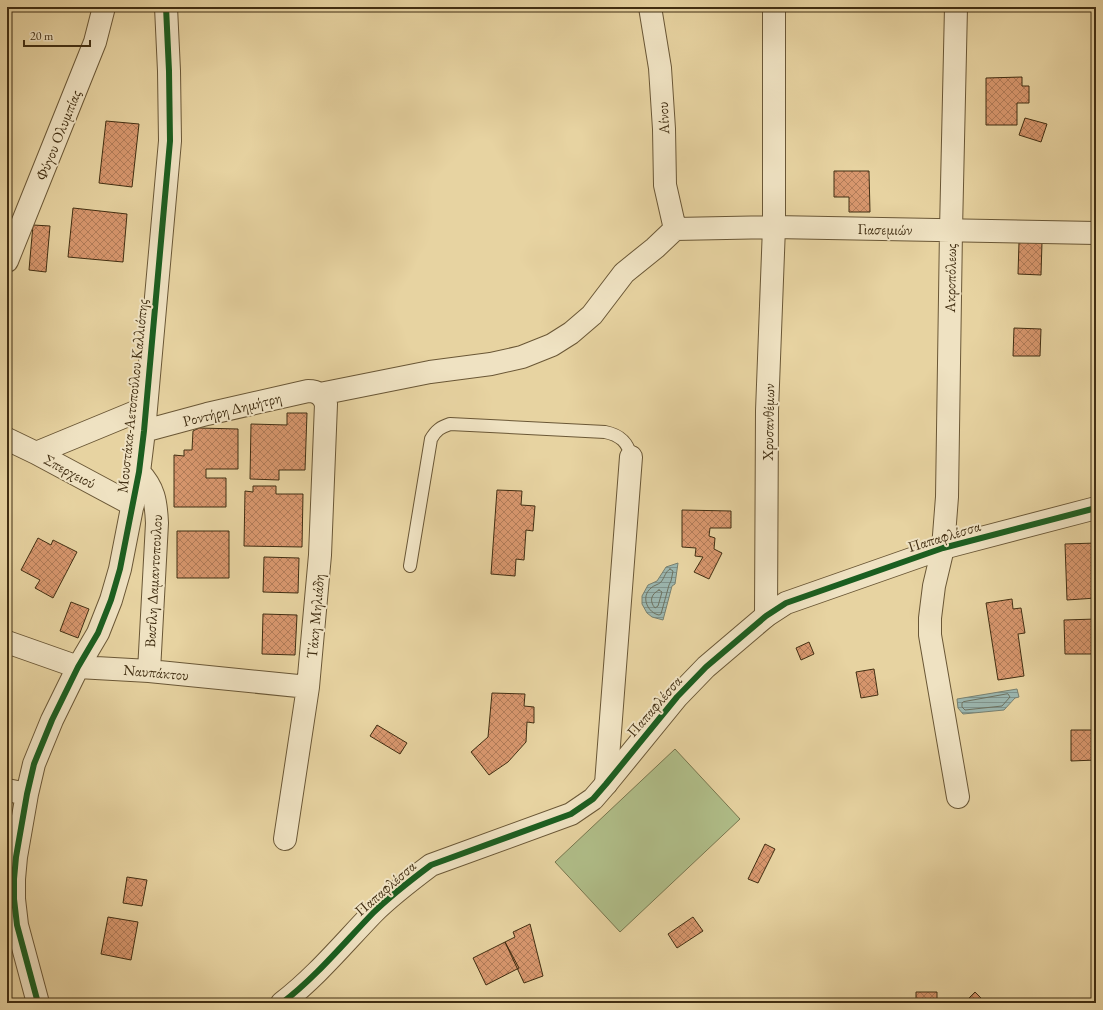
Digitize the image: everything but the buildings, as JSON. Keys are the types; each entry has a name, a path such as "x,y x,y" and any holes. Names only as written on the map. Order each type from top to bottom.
{"street":[{"name":"Φύγου Ολυμπίας","path":"7,261 95,42 104,7"},
{"name":"Μουστάκα-Αετοπούλου Καλλιόπης","path":"38,1003 12,925 17,792 34,764 43,740 78,666 98,633 111,600 120,570 133,505 144,431 170,141 166,7"},
{"name":"Αίνου","path":"650,7 660,68 664,129 665,185 675,229"},
{"name":"Χρυσανθέμων","path":"766,616 767,410 774,227 774,7"},
{"name":"Ακροπόλεως","path":"956,7 947,489 943,548 934,586 930,618 930,635 958,797"},
{"name":"Γιασεμιών","path":"675,229 774,227 1096,233"},
{"name":"Ροντήρη Δημήτρη","path":"144,431 298,392 313,391 320,394 430,372 491,364 522,357 552,345 571,333 592,315 624,273 655,248 675,229"},
{"name":"Τάκη Μηλιάδη","path":"285,839 308,687 320,555 326,404 324,398 320,394"},
{"path":"36,453 145,408"},
{"name":"Σπερχειού","path":"7,439 133,505"},
{"name":"Παπαφλέσσα","path":"606,784 631,457"},
{"name":"Βασίλη Δαμαντοπουλου","path":"139,472 147,480 156,503 157,523 149,671"},
{"name":"Παπαφλέσσα","path":"282,1003 315,974 374,912 431,865 571,814 593,799 677,697 706,667 766,616 786,603 864,577 943,548 1096,508"},
{"name":"Ναυπάκτου","path":"7,642 78,666 149,671 308,687"}],"lane":[{"path":"410,566 431,439 434,433 441,427 450,424 605,432 616,434 625,442 631,457"}],"green space":[{"path":"675,749 740,819 620,932 555,862"}],"water":[{"path":"678,563 675,584 672,586 663,620 652,617 647,613 642,604 642,596 648,585 657,581 666,567"},
{"path":"1017,689 1019,697 1015,698 1004,710 963,714 958,708 957,699"}],"cycle path":[{"path":"38,1003 17,925 14,899 16,857 34,764 52,720 78,667 98,633 111,600 120,569 139,472 170,141 166,7"},
{"path":"282,1003 318,971 373,913 401,888 431,865 571,814 593,799 677,697 706,667 766,616 786,603 943,548 1096,508"}]}
